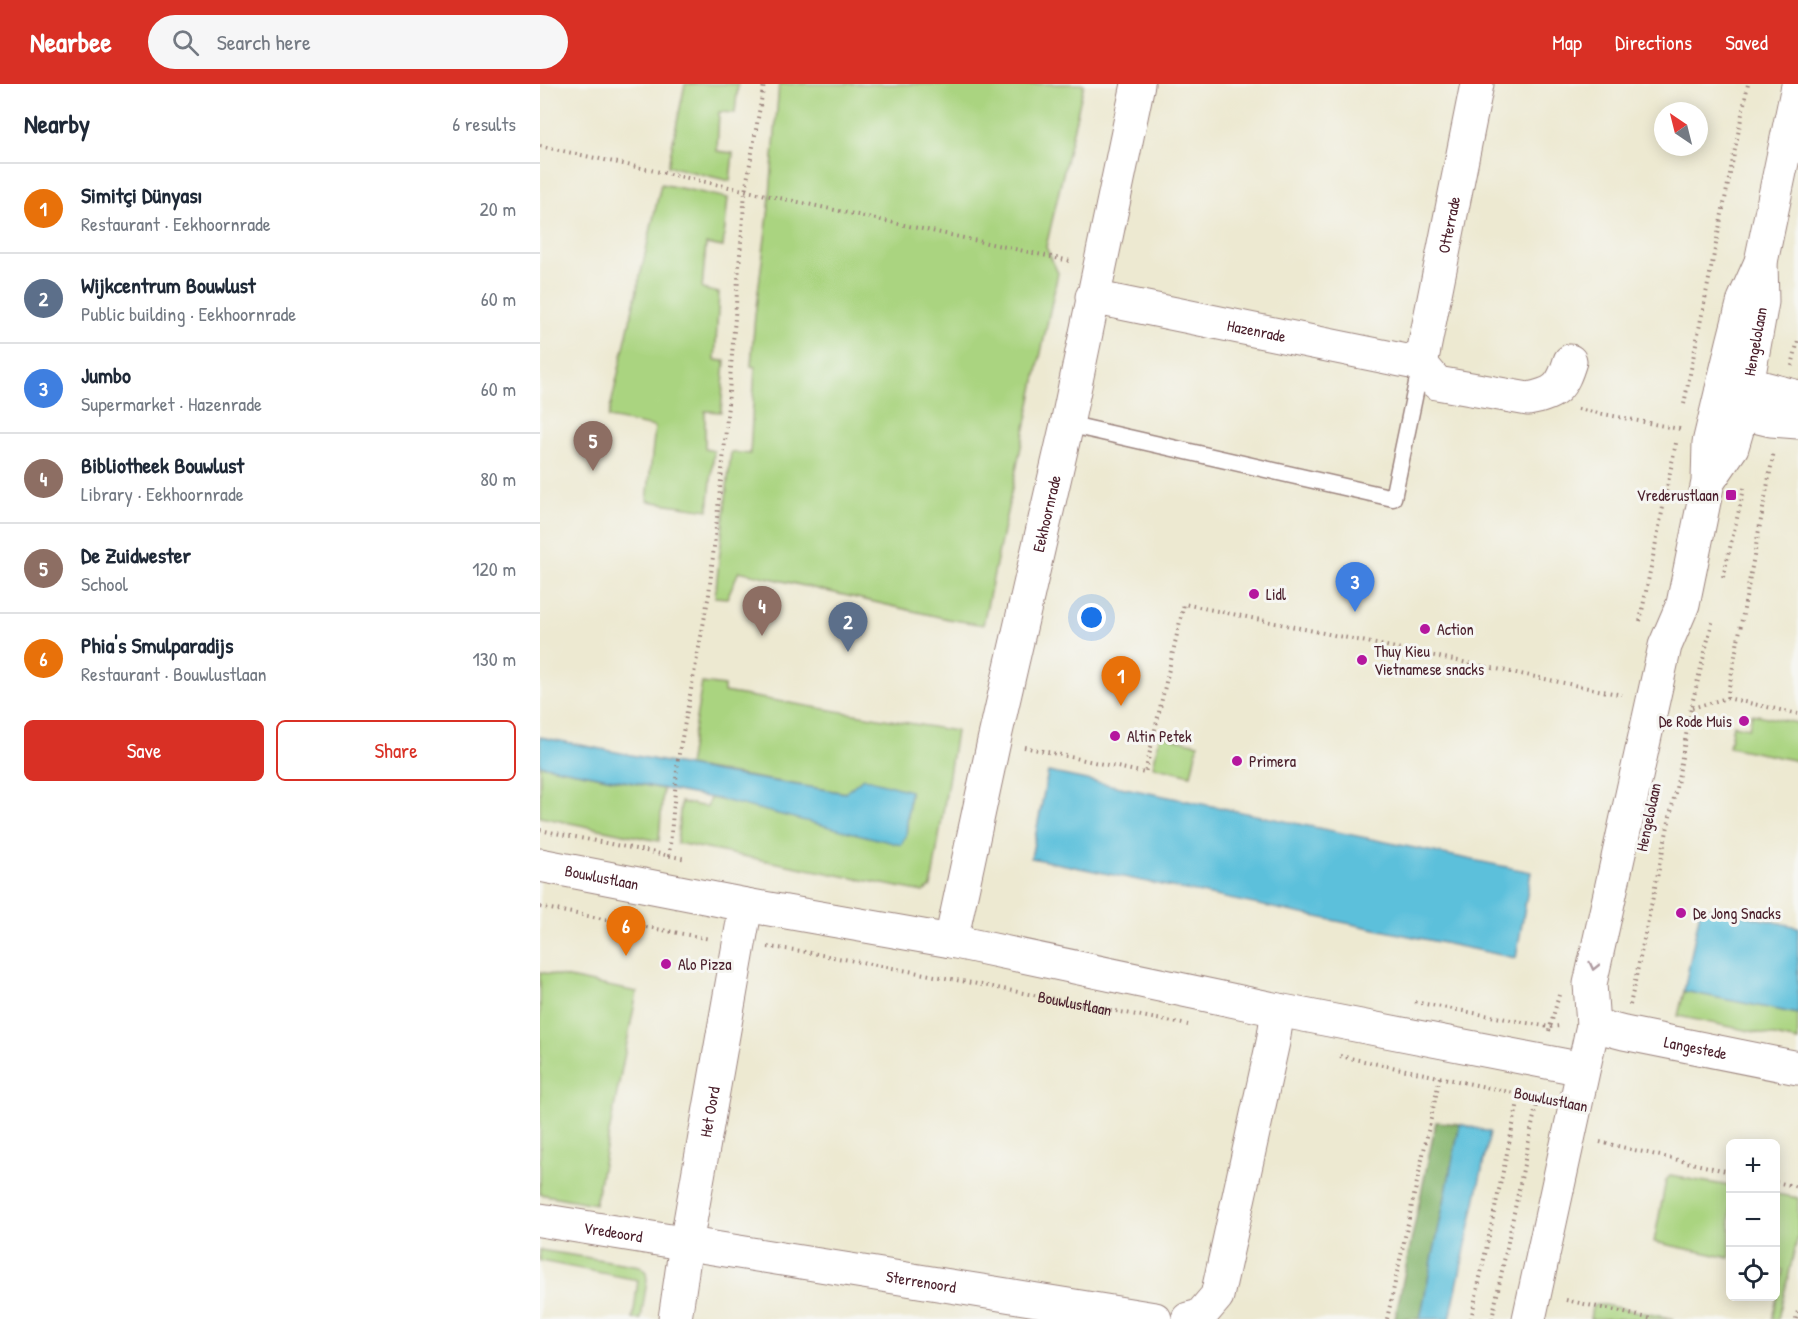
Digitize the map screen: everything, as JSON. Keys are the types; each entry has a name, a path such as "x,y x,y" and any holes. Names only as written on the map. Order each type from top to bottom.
{"street":[{"name":"Eekhoornrade","path":"951,941 994,741 1067,424 1138,84"},
{"name":"Otterrade","path":"1421,364 1478,84"},
{"name":"Hengelolaan","path":"1529,1319 1593,1025 1590,984 1665,646 1683,604 1708,482 1709,442 1737,396 1762,302 1761,262 1798,86"},
{"name":"Hazenrade","path":"1096,282 1421,364"},
{"path":"1421,364 1437,383 1528,399 1543,396 1555,389 1564,380 1570,361"},
{"path":"1737,396 1795,382"},
{"path":"1737,396 1771,420 1798,422"},
{"name":"Bouwlustlaan","path":"540,865 951,941 1278,1010 1583,1069"},
{"name":"Het Oord","path":"675,1319 686,1244 747,905"},
{"path":"1188,1319 1200,1316 1217,1296 1278,1010"},
{"name":"Langestede","path":"1593,1025 1798,1068"},
{"name":"Vredeoord","path":"540,1220 686,1244"},
{"name":"Sterrenoord","path":"686,1244 1155,1319"}],"lane":[{"path":"1067,424 1393,498 1421,364"}],"path":[{"path":"674,801 678,759 709,594 725,442 745,192 764,84"},
{"path":"540,146 745,192 1096,282"},
{"path":"1795,382 1798,340"},
{"path":"1528,399 1679,429"},
{"path":"1727,698 1775,445"},
{"path":"994,741 1145,773 1184,604 1624,696"},
{"path":"1691,708 1727,698 1798,714"},
{"name":"Bouwlustlaan","path":"540,907 676,933 818,954 1191,1026"},
{"name":"Bouwlustlaan","path":"1340,1056 1575,1105"},
{"path":"1387,1319 1440,1077"},
{"path":"1471,1319 1521,1093"},
{"path":"1600,1142 1726,1171"},
{"path":"1780,1183 1798,1187"},
{"path":"1566,1300 1652,1319"},
{"path":"1796,1319 1798,1311"}],"green space":[{"path":"685,84 738,84 735,113 719,112 717,151 733,153 730,181 668,166"},
{"path":"779,84 1084,84 1046,247 1058,273 983,625 739,571 727,598 715,597 731,452 750,454 755,367 751,366 769,207"},
{"path":"661,184 728,198 723,247 706,244 702,289 719,293 715,360 725,361 721,412 705,411 705,449 714,451 708,510 647,501 655,427 608,418"},
{"path":"702,683 724,686 724,692 956,731 931,887 923,892 677,843 681,802 707,807 710,798 906,836 910,791 846,793 688,766"},
{"path":"1752,714 1798,723 1798,761 1729,747 1733,725 1749,728"},
{"path":"1160,735 1198,744 1191,775 1153,766"},
{"path":"540,765 663,789 659,841 540,817"},
{"path":"540,972 637,992 595,1204 540,1194"},
{"path":"1684,991 1798,1014 1798,1041 1678,1016"},
{"path":"1436,1122 1460,1124 1420,1319 1395,1319"},
{"path":"1670,1176 1726,1185 1726,1257 1654,1242 1666,1180"},
{"path":"1780,1195 1798,1198 1798,1236 1778,1319 1772,1319 1776,1301 1780,1301 1783,1270 1780,1269"},
{"path":"540,1250 640,1266 646,1272 647,1280 641,1319 633,1319 638,1280 540,1261"},
{"path":"1595,1305 1675,1319 1590,1319 1592,1307"}],"water":[{"path":"540,737 717,772 845,793 863,778 910,791 906,836 901,845 718,799 540,765"},
{"path":"1048,772 1531,872 1516,958 1031,858"},
{"path":"1701,906 1798,927 1798,1014 1684,991"},
{"path":"1460,1124 1490,1132 1450,1319 1420,1319"}],"place":[{"name":"De Zuidwester","path":"593,471"},
{"name":"Vrederustlaan","path":"1731,495"},
{"name":"Lidl","path":"1254,594"},
{"name":"Jumbo","path":"1355,612"},
{"name":"Action","path":"1425,629"},
{"name":"Bibliotheek Bouwlust","path":"762,636"},
{"name":"Wijkcentrum Bouwlust","path":"848,652"},
{"name":"Thuy Kieu Vietnamese snacks","path":"1362,660"},
{"name":"Simitçi Dünyası","path":"1121,706"},
{"name":"De Rode Muis","path":"1744,721"},
{"name":"Altin Petek","path":"1115,736"},
{"name":"Primera","path":"1237,761"},
{"name":"De Jong Snacks","path":"1681,913"},
{"name":"Phia's Smulparadijs","path":"626,956"},
{"name":"Alo Pizza","path":"666,964"}]}
